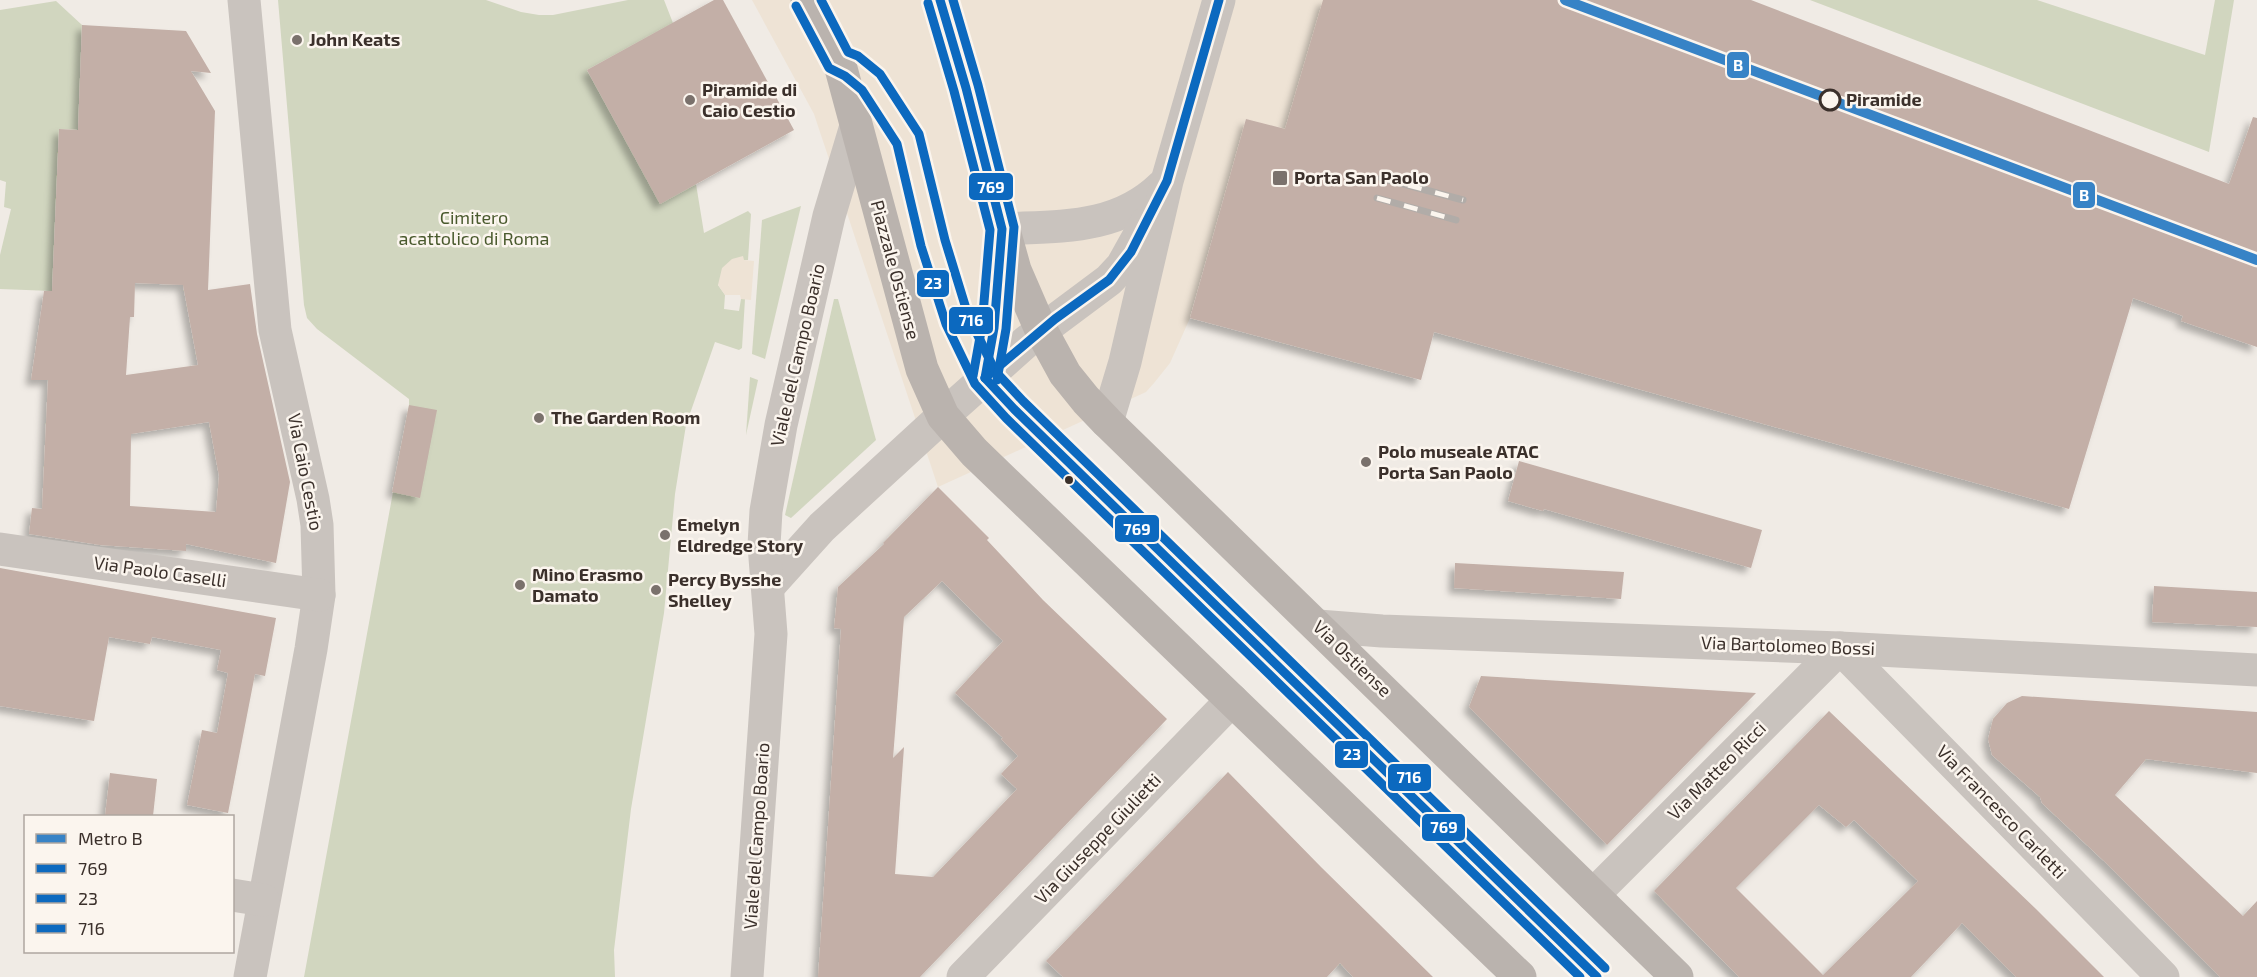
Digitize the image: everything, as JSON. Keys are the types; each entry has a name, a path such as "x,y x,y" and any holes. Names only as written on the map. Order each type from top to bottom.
{"main road":[{"name":"Piazzale Ostiense","path":"807,0 839,61 922,369 943,416"},
{"path":"940,0 966,88 1002,229 1015,270 1041,330"},
{"name":"Via Ostiense","path":"1041,330 1065,374 1107,422 1677,977"},
{"path":"943,416 974,452 1520,977"}],"street":[{"name":"Via Caio Cestio","path":"244,0 275,330 313,499 317,525 320,595 309,660 248,897 250,977"},
{"path":"1107,422 1125,362 1167,181 1219,0"},
{"name":"Viale del Campo Boario","path":"747,977 771,634 764,561 764,529 774,461 829,216 856,126"},
{"path":"1002,229 1075,226 1099,221 1140,205 1167,181"},
{"path":"768,587 822,527 943,416 1041,330 1095,291 1122,266 1167,181"},
{"name":"Via Paolo Caselli","path":"0,549 320,595"},
{"name":"Via Bartolomeo Bossi","path":"1318,626 1382,631 1840,648 2257,670"},
{"name":"Via Matteo Ricci","path":"1593,895 1840,648"},
{"name":"Via Francesco Carletti","path":"1840,648 2163,977"},
{"name":"Via Giuseppe Giulietti","path":"963,977 1232,700"}],"green space":[{"name":"Cimitero acattolico di Roma","path":"278,0 486,0 521,12 553,15 628,0 664,0 673,23 587,70 660,203 696,184 704,233 748,211 751,214 748,260 744,260 718,285 725,295 724,309 739,311 741,299 745,299 742,348 739,350 715,342 686,425 675,494 664,613 631,809 614,950 615,977 304,977 409,399 317,329 307,318 304,305"},
{"path":"1810,0 2037,0 2205,55 2215,0 2234,0 2209,152"},
{"path":"56,1 82,25 78,130 59,129 52,291 0,289 0,255 11,209 4,207 6,182 0,180 0,10"},
{"path":"801,206 765,359 752,354 762,220"},
{"path":"834,299 838,299 876,440 791,518 785,515"},
{"path":"750,377 758,380 746,435"}],"shaded area":[{"path":"752,0 1346,0 1308,136 1246,120 1190,318 1170,363 1154,383 1146,392 938,487 814,114"},
{"path":"743,256 744,260 754,261 751,300 741,299 740,295 725,295 718,285 722,268 732,259"}],"building":[{"name":"Piramide di Caio Cestio","path":"714,0 723,0 794,130 660,204 587,70"},
{"path":"1323,0 1751,0 2229,184 2253,117 2257,118 2257,347 2181,321 2183,316 2133,298 2069,509 1434,332 1421,380 1190,318 1246,119 1285,129"},
{"path":"82,25 186,31 211,73 191,71 215,111 208,290 250,284 257,334 290,482 276,563 186,544 186,551 100,545 29,534 32,508 42,509 48,380 31,380 44,291 52,291 59,129 78,130","holes":["135,283 183,285 198,365 126,375 130,317 134,317","209,422 219,476 216,512 130,506 131,434"]},
{"path":"409,405 437,410 420,498 392,492"},
{"path":"1519,461 1762,530 1751,568 1544,509 1543,511 1508,501"},
{"path":"938,487 989,538 987,540 1043,600 1167,719 920,977 818,977 841,629 834,628 838,587","holes":["942,581 1003,641 955,693 1003,738 1001,739 1018,756 1001,774 1017,789 933,877 895,874 904,747 893,758 904,617"]},
{"path":"1455,563 1624,572 1621,599 1454,588"},
{"path":"0,568 276,618 265,676 255,674 228,813 187,805 202,730 217,733 228,673 217,670 221,650 152,637 150,644 109,637 94,721 0,706"},
{"path":"2154,586 2257,592 2257,627 2152,622"},
{"path":"1481,676 1756,693 1607,845 1469,707"},
{"path":"2022,696 2257,712 2257,773 2146,759 2115,795 2243,916 2257,901 2257,977 2220,977 2105,862 2042,803 2040,797 1992,755 1988,739 1993,719 2007,703"},
{"path":"1829,711 2104,977 2016,977 1962,923 1911,977 1739,977 1654,891","holes":["1819,805 1846,827 1854,820 1918,881 1823,975 1736,888"]},
{"path":"1228,772 1433,977 1353,977 1340,963 1327,977 1063,977 1046,961"},
{"path":"110,773 157,779 153,815 105,815"}],"railway":[{"path":"1381,178 1463,200"},
{"path":"1377,198 1456,220"}],"metro line":[{"name":"B","path":"1565,0 2257,260"}],"transit line":[{"name":"716","path":"821,0 848,52 858,56 880,74 919,134 945,240 968,315 995,371 1023,401 1605,968"},
{"name":"769","path":"940,0 966,88 1002,229 994,328 985,378"},
{"name":"716","path":"953,0 978,85 1014,227 1006,329 997,380"},
{"name":"769","path":"985,378 1055,319 1109,280 1131,252 1167,181 1219,0"},
{"name":"23","path":"928,3 954,91 990,230 982,326 973,376"},
{"name":"23","path":"796,6 829,68 845,76 862,90 897,144 921,246 946,324 975,384 1006,418 1580,977"},
{"name":"769","path":"985,378 1014,409 1597,977"}],"place":[{"name":"John Keats","path":"297,40"},
{"name":"Piramide di Caio Cestio","path":"690,100"},
{"name":"Piramide","path":"1830,100"},
{"name":"Porta San Paolo","path":"1280,178"},
{"name":"The Garden Room","path":"539,418"},
{"name":"Polo museale ATAC Porta San Paolo","path":"1366,462"},
{"name":"Emelyn Eldredge Story","path":"665,535"},
{"name":"Mino Erasmo Damato","path":"520,585"},
{"name":"Percy Bysshe Shelley","path":"656,590"}]}
